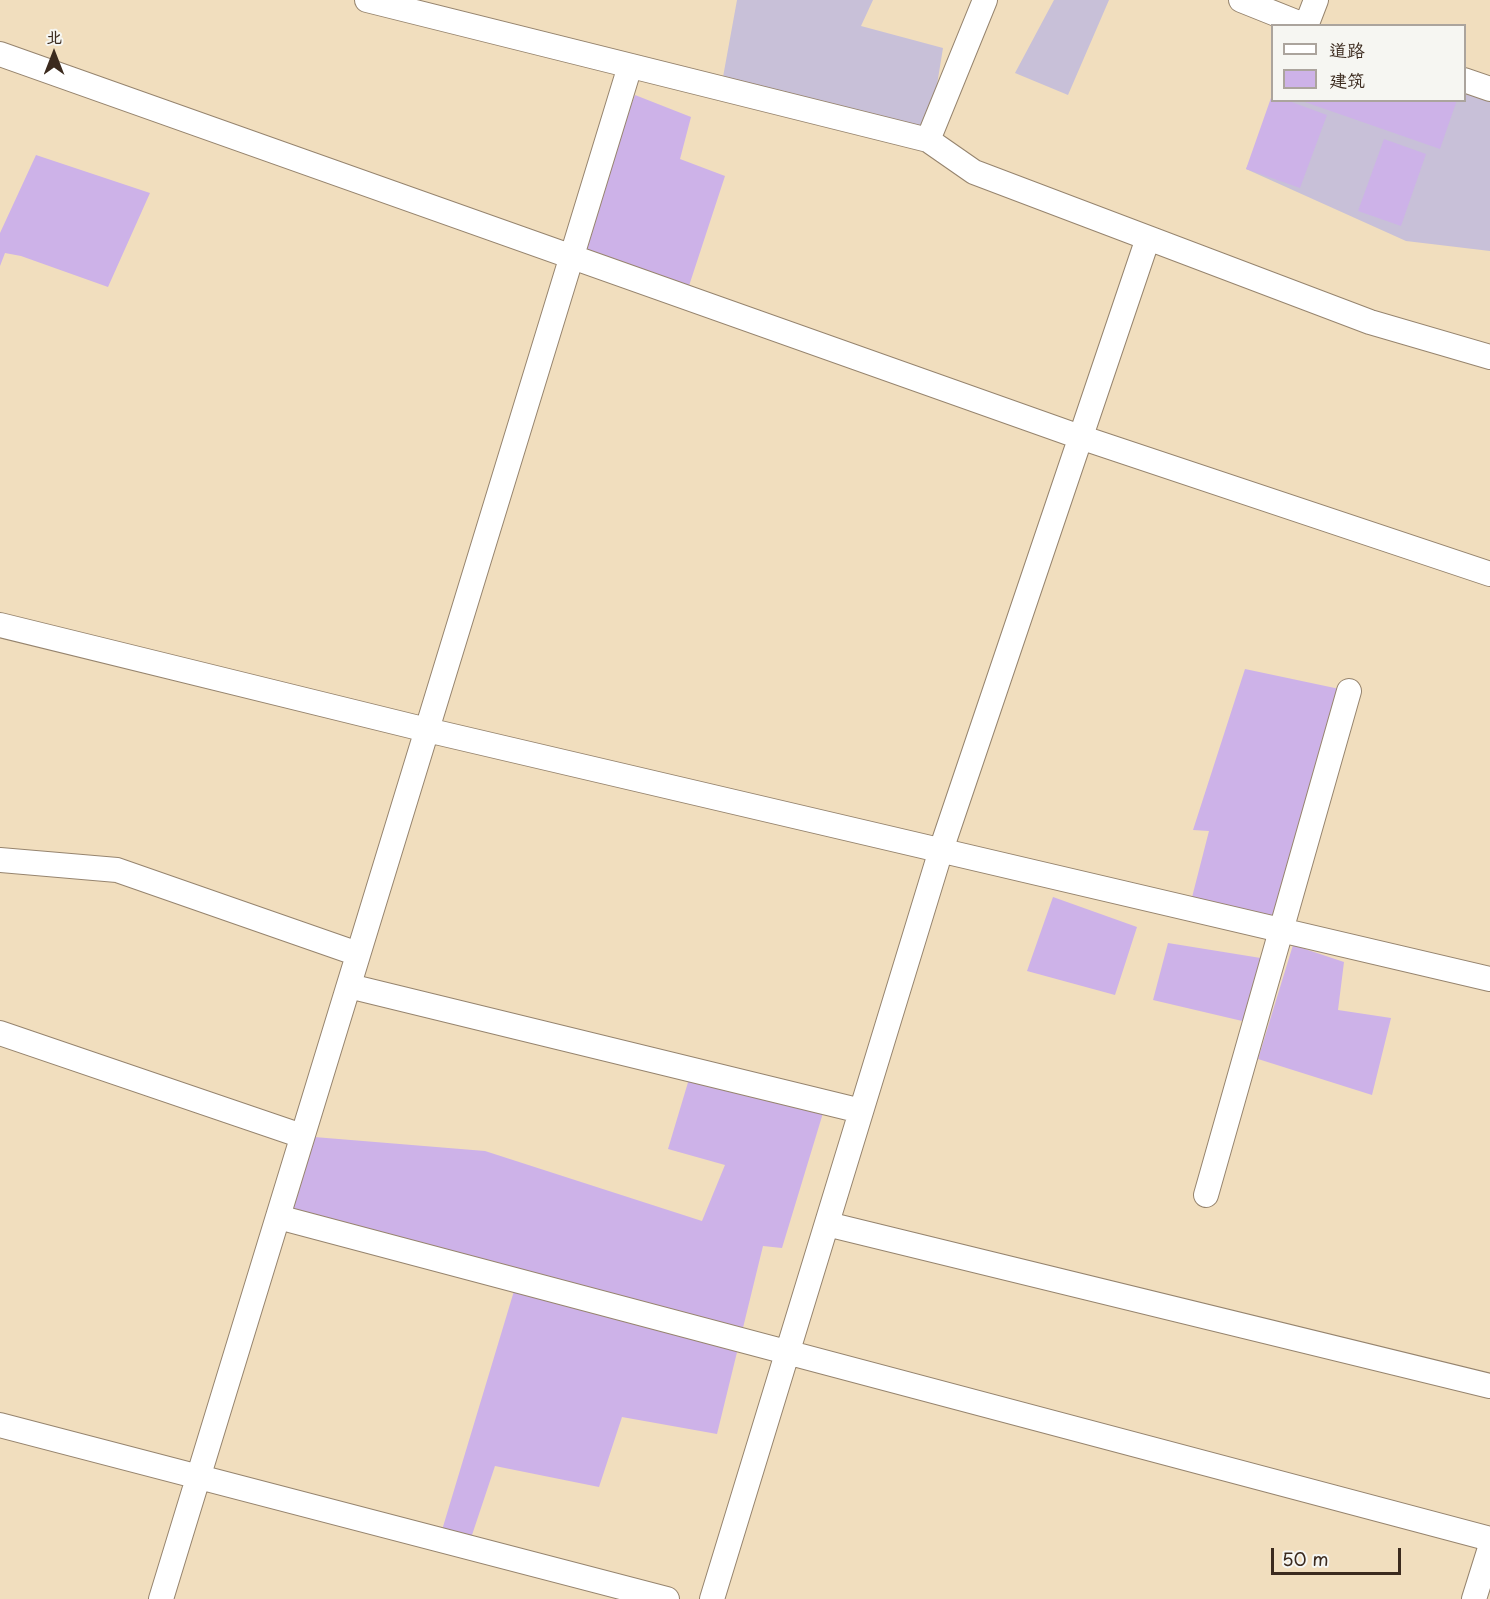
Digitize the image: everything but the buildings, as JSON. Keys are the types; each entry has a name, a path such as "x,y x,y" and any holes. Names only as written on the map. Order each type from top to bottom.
{"street":[{"path":"367,0 928,140 974,172 1370,322 1490,357"},
{"path":"928,140 985,0"},
{"path":"1241,0 1301,24"},
{"path":"1307,24 1316,0"},
{"path":"0,54 1080,437 1490,574"},
{"path":"161,1599 630,66"},
{"path":"1466,81 1490,89"},
{"path":"712,1599 941,850 1148,238"},
{"path":"0,625 426,730 1490,979"},
{"path":"1206,1195 1349,691"},
{"path":"0,860 117,870 358,954"},
{"path":"349,986 861,1110"},
{"path":"0,1033 302,1137"},
{"path":"278,1217 1490,1539"},
{"path":"826,1224 1490,1386"},
{"path":"0,1425 667,1599"},
{"path":"1474,1599 1490,1548"}],"shaded area":[{"path":"737,0 873,0 861,26 943,48 928,140 721,88"},
{"path":"1054,0 1109,0 1068,95 1015,73"},
{"path":"1466,86 1490,94 1490,251 1406,241 1246,169 1278,102 1466,102"}]}
